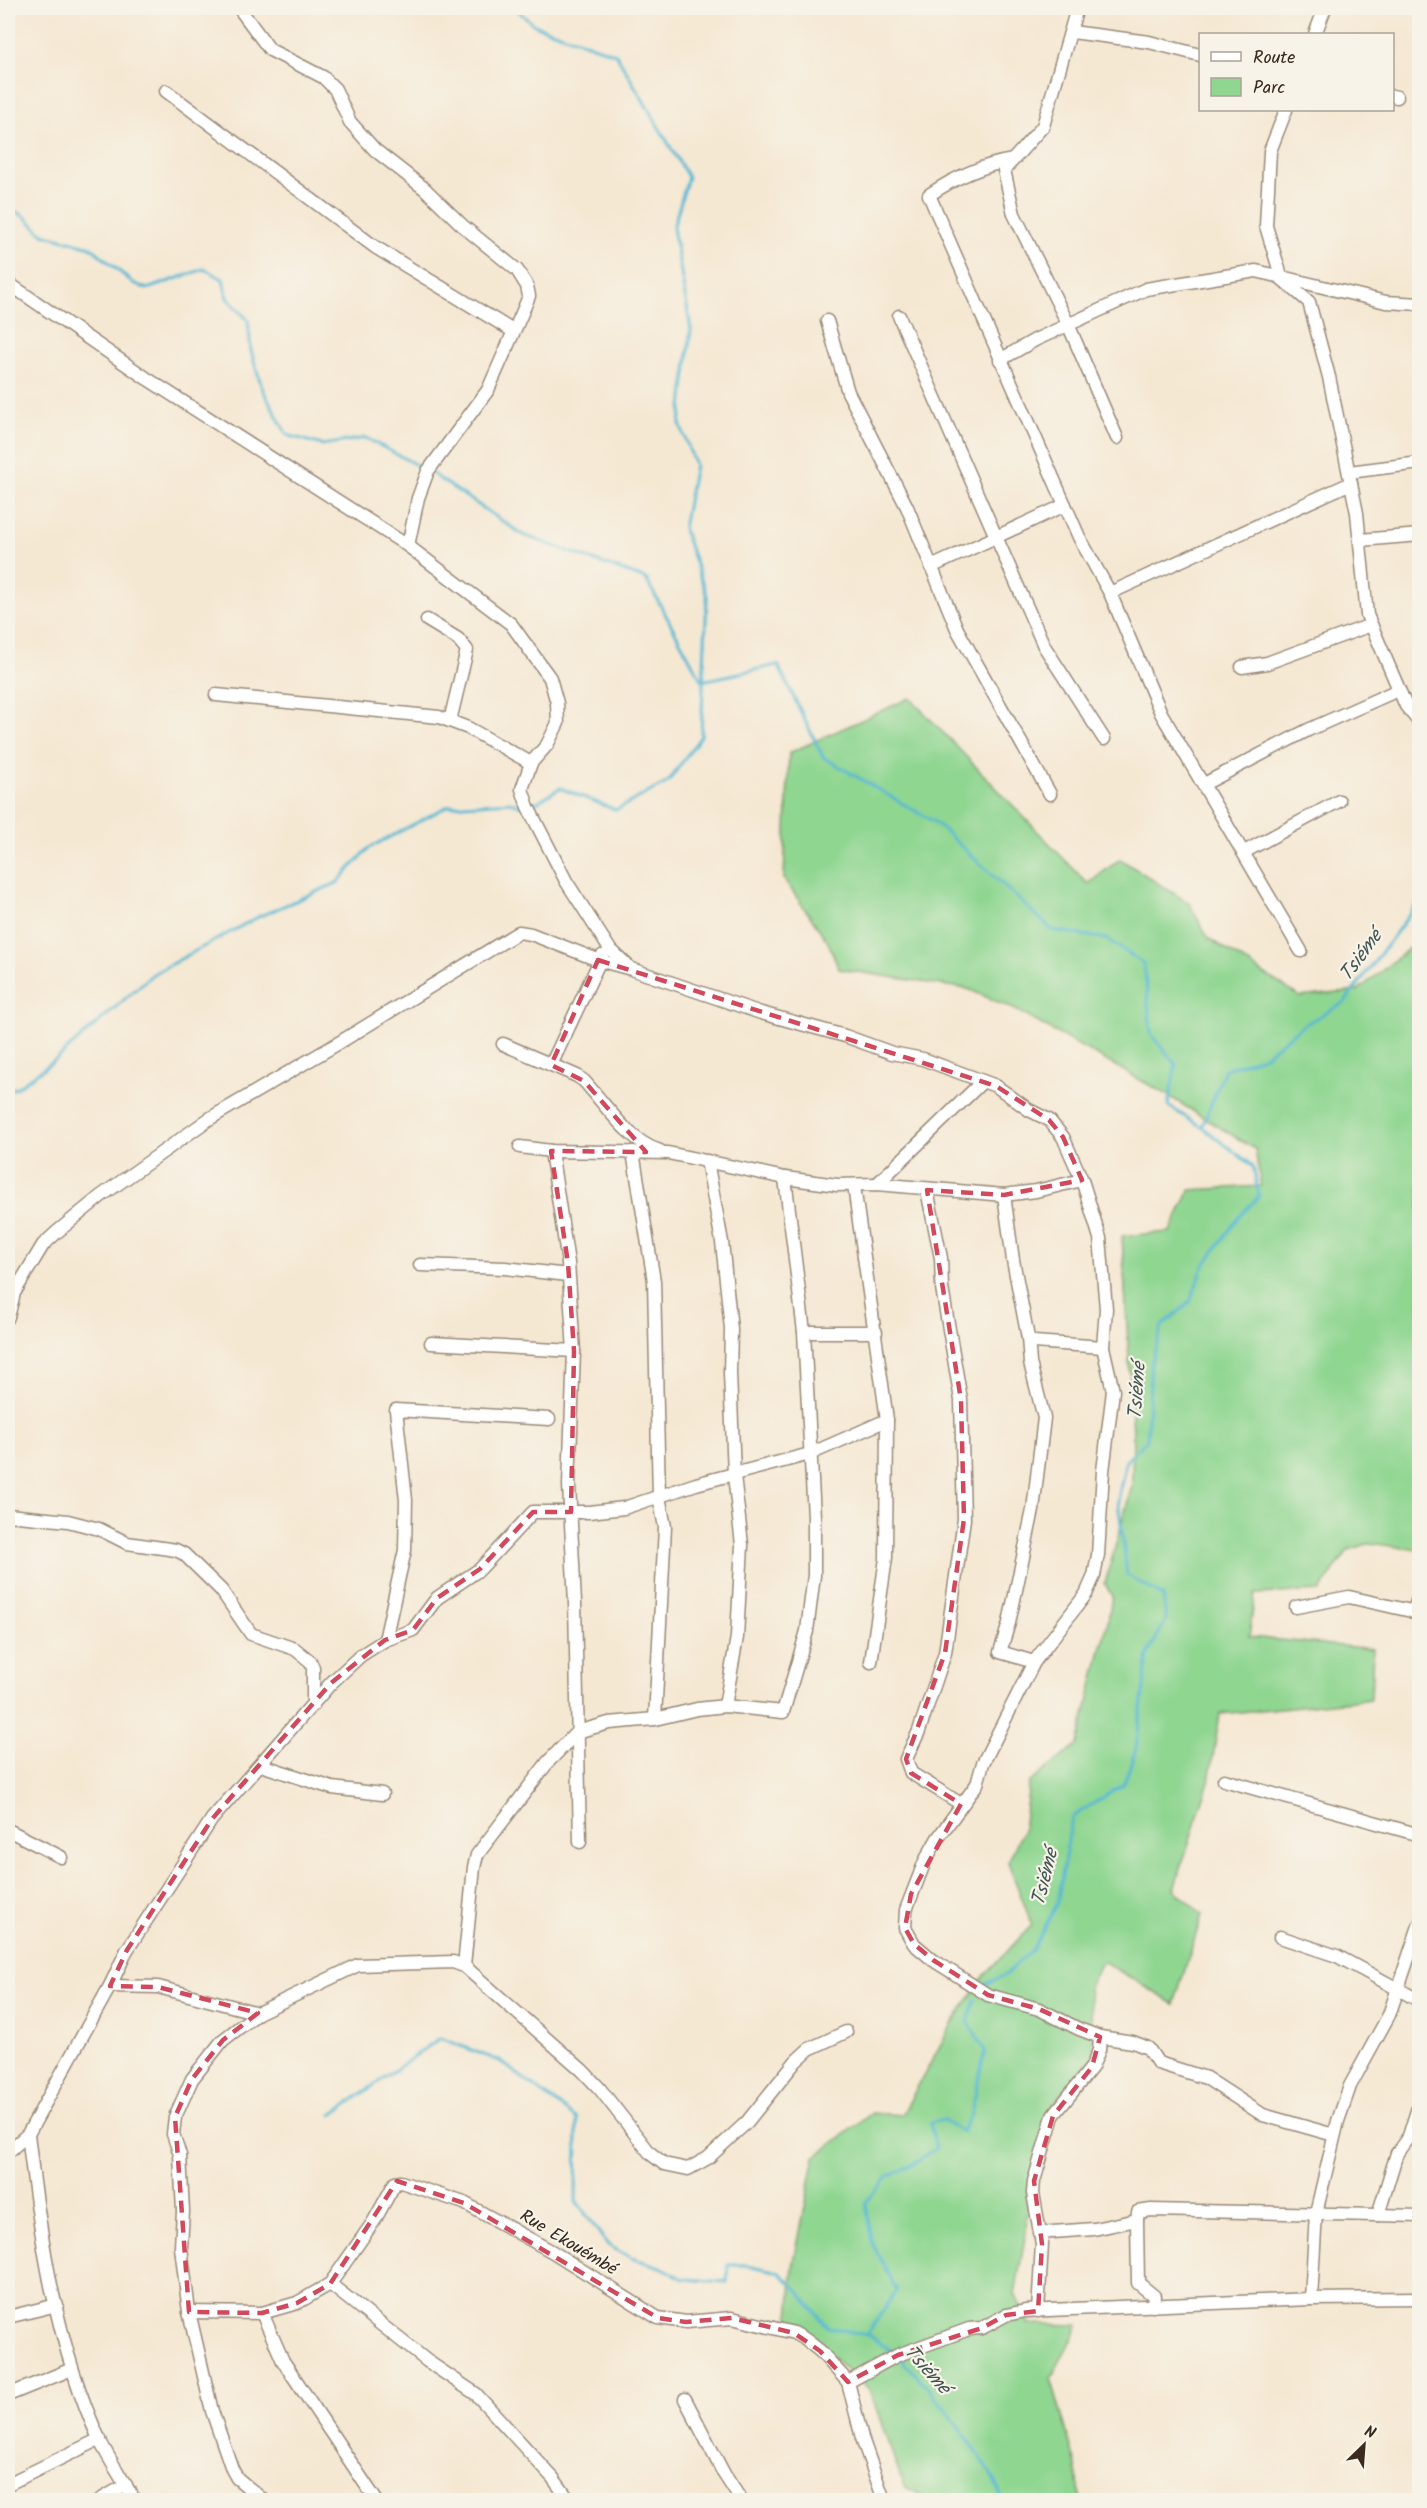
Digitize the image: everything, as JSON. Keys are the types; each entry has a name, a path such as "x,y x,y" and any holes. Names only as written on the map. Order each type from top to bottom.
{"street":[{"path":"239,8 270,50 323,77 335,88 350,122 375,150 425,189 464,227 517,270 527,286 528,296 488,390 428,471 418,498 408,546"},
{"path":"1077,8 1072,32 1043,126 1004,170 1014,214 1068,324 1117,438"},
{"path":"1315,33 1325,8"},
{"path":"1072,32 1149,42 1199,55"},
{"path":"166,92 375,247 513,331"},
{"path":"1286,111 1270,152 1266,226 1282,279 1309,302 1329,377 1350,478 1360,540 1367,615 1398,690 1406,706 1419,723"},
{"path":"1013,160 998,162 950,181 929,195 1079,537 1110,593 1161,713 1301,951"},
{"path":"1000,360 1068,324 1146,289 1256,271 1386,302 1419,304"},
{"path":"8,283 146,378 408,546 511,624 544,666 554,688 558,723 547,745 531,763 522,789 528,807 566,880 609,948 631,969"},
{"path":"899,316 1044,646 1104,739"},
{"path":"827,321 848,392 907,507 957,629 1050,794"},
{"path":"1110,593 1350,478 1419,463"},
{"path":"932,567 1065,505"},
{"path":"1360,540 1419,535"},
{"path":"427,620 458,639 467,651 450,721"},
{"path":"1242,667 1267,663 1371,625"},
{"path":"1204,784 1308,730 1398,690"},
{"path":"216,695 426,714 468,728 531,763"},
{"path":"1244,852 1339,801"},
{"path":"8,1317 14,1293 43,1245 101,1196 209,1119 337,1044 514,934 531,934 598,960 761,1013 845,1036 892,1053 923,1059 996,1086 1029,1110 1049,1120 1063,1137 1082,1180 1101,1238 1106,1309 1103,1347 1113,1391 1098,1555 1094,1576 1086,1594 1034,1662 983,1763 977,1784 938,1838 911,1894 906,1910 905,1928 914,1944 933,1960 988,1995 1039,2009 1100,2037 1133,2042 1148,2048 1158,2063 1206,2078 1263,2115 1334,2135"},
{"path":"550,1065 598,960 609,948"},
{"path":"503,1044 584,1081 630,1133 651,1148 668,1154"},
{"path":"877,1184 982,1082"},
{"path":"520,1147 551,1151 668,1154 785,1178 854,1186 877,1184 1004,1195 1035,1191 1082,1180"},
{"path":"551,1151 568,1275 574,1351 569,1485 580,1842"},
{"path":"633,1152 654,1281 659,1497 665,1527 655,1719"},
{"path":"707,1161 722,1242 731,1329 730,1373 734,1475 742,1557 737,1637 725,1706"},
{"path":"464,1966 477,1855 548,1762 577,1732 609,1723 655,1719 697,1709 725,1706 783,1712 807,1631 814,1575 814,1517 804,1332 785,1178"},
{"path":"854,1186 887,1420 886,1558 871,1662"},
{"path":"927,1190 941,1258 942,1288 961,1400 964,1519 945,1653 919,1731 906,1759 911,1773 961,1804"},
{"path":"1004,1195 1015,1272 1028,1338 1030,1363 1044,1418 1033,1510 1009,1623 999,1652 1034,1662"},
{"path":"420,1265 505,1268 568,1275"},
{"path":"804,1332 876,1332"},
{"path":"1028,1338 1034,1342 1103,1347"},
{"path":"431,1343 574,1351"},
{"path":"385,1640 405,1550 406,1500 396,1410 549,1419"},
{"path":"8,2152 28,2134 110,1986 127,1950 212,1819 331,1683 360,1656 385,1640 413,1630 437,1598 480,1569 533,1512 589,1512 624,1508 810,1454 887,1420"},
{"path":"8,1515 68,1521 99,1529 127,1543 176,1550 184,1554 221,1590 250,1634 295,1648 310,1661 313,1668 313,1705"},
{"path":"1296,1607 1348,1597 1361,1598 1416,1613 1419,1593"},
{"path":"261,1765 332,1788 382,1794"},
{"path":"1224,1780 1419,1835"},
{"path":"8,1830 62,1857"},
{"path":"1311,2299 1316,2213 1334,2135 1350,2086 1389,2015 1419,1923"},
{"path":"1280,1936 1336,1956 1419,2001"},
{"path":"263,2500 237,2478 212,2411 189,2312 181,2247 183,2211 180,2155 173,2134 175,2117 192,2079 223,2040 258,2013 358,1965 444,1960 464,1966 582,2070 600,2089 650,2153 664,2164 688,2169 708,2158 747,2122 802,2055 809,2049 846,2032"},
{"path":"110,1986 158,1987 258,2013"},
{"path":"1038,2310 1042,2244 1038,2233 1034,2187 1053,2116 1092,2067 1099,2050 1100,2037"},
{"path":"1378,2215 1397,2153 1409,2136 1419,2101"},
{"path":"28,2134 36,2200 72,2369 100,2439 134,2500"},
{"name":"Rue Ekouémbé","path":"189,2312 224,2315 262,2313 297,2303 330,2284 374,2221 390,2190 395,2183 401,2182 464,2203 553,2252 658,2318 686,2322 732,2318 794,2333 820,2351 848,2382 862,2438 884,2500"},
{"path":"1153,2306 1154,2296 1138,2283 1138,2212 1151,2210 1419,2216"},
{"path":"1038,2233 1094,2229 1137,2220"},
{"path":"330,2284 427,2361 476,2394 553,2478 569,2500"},
{"path":"848,2382 898,2355 969,2330 982,2328 1006,2315 1038,2310 1311,2299 1419,2298"},
{"path":"8,2317 57,2306"},
{"path":"262,2313 283,2361 376,2500"},
{"path":"8,2395 72,2369"},
{"path":"685,2399 724,2474 741,2500"},
{"path":"8,2484 100,2439"},
{"path":"100,2500 126,2485"}],"highlighted area":[{"path":"598,960 996,1086 1049,1120 1063,1137 1082,1180 1004,1195 927,1190 961,1400 964,1519 945,1653 906,1759 911,1773 961,1804 911,1894 905,1928 914,1944 933,1960 988,1995 1039,2009 1100,2037 1092,2067 1053,2116 1034,2181 1042,2244 1038,2311 1006,2315 982,2328 898,2355 848,2382 820,2351 794,2333 732,2318 686,2322 658,2318 464,2203 397,2181 330,2284 297,2303 262,2313 189,2312 175,2117 192,2079 223,2040 258,2013 158,1987 110,1986 127,1950 212,1819 331,1683 385,1640 413,1630 437,1598 480,1569 533,1512 571,1512 574,1351 568,1263 551,1151 646,1152 584,1081 551,1065"}],"green space":[{"path":"910,698 1088,884 1120,859 1189,903 1208,938 1300,997 1357,991 1419,940 1420,1514 1417,1524 1419,1550 1371,1543 1348,1550 1320,1591 1255,1594 1249,1637 1373,1649 1371,1699 1220,1714 1209,1781 1174,1889 1202,1915 1174,2004 1103,1961 1089,1986 1094,2055 1049,2109 1027,2192 1026,2232 1015,2294 1029,2324 1079,2325 1051,2378 1075,2461 1081,2500 929,2500 904,2486 869,2389 789,2319 793,2267 815,2157 872,2113 902,2115 952,2024 983,1977 1032,1925 1008,1862 1023,1830 1029,1783 1078,1744 1108,1621 1112,1596 1105,1584 1132,1486 1133,1433 1122,1236 1170,1232 1190,1190 1261,1186 1255,1149 1167,1095 1014,1009 968,989 839,969 828,942 784,879 789,753"}],"waterway":[{"path":"515,8 534,25 616,54 688,177 673,228 691,329 680,424 695,465 683,528 707,596 701,736 668,782 616,810 560,788 532,805"},
{"path":"8,208 24,216 43,234 91,247 133,283 147,289 204,269 223,279 227,298 248,320 251,351 262,388 287,435 322,445 366,438 426,470"},
{"path":"431,473 523,535 646,579 702,681 778,665 823,757 936,823 1052,930 1107,939 1144,964 1151,1035 1176,1064 1168,1106 1202,1127"},
{"path":"8,1090 16,1088 58,1058 153,974 258,917 337,883 369,848 448,806 510,802 523,806"},
{"name":"Tsiémé","path":"986,1984 1005,1975 1033,1949 1057,1904 1072,1817 1124,1784 1136,1749 1148,1654 1166,1620 1163,1596 1127,1575 1118,1500 1126,1461 1147,1440 1151,1363 1162,1326 1190,1302 1203,1267 1237,1219 1259,1196 1253,1166 1202,1127 1225,1069 1263,1057 1302,1026 1345,1002 1420,900"},
{"name":"Tsiémé","path":"894,2352 867,2335 897,2290 871,2241 866,2202 888,2177 916,2163 936,2148 930,2123 944,2120 962,2132 971,2114 985,2050 968,2022 975,2000"},
{"path":"332,2115 440,2038 500,2061 577,2119 576,2201 608,2245 631,2258 661,2267 684,2279 727,2282 728,2265 748,2265 779,2272 795,2287 828,2327 867,2335"},
{"name":"Tsiémé","path":"901,2358 929,2389 972,2445 995,2482 1003,2500"}]}
